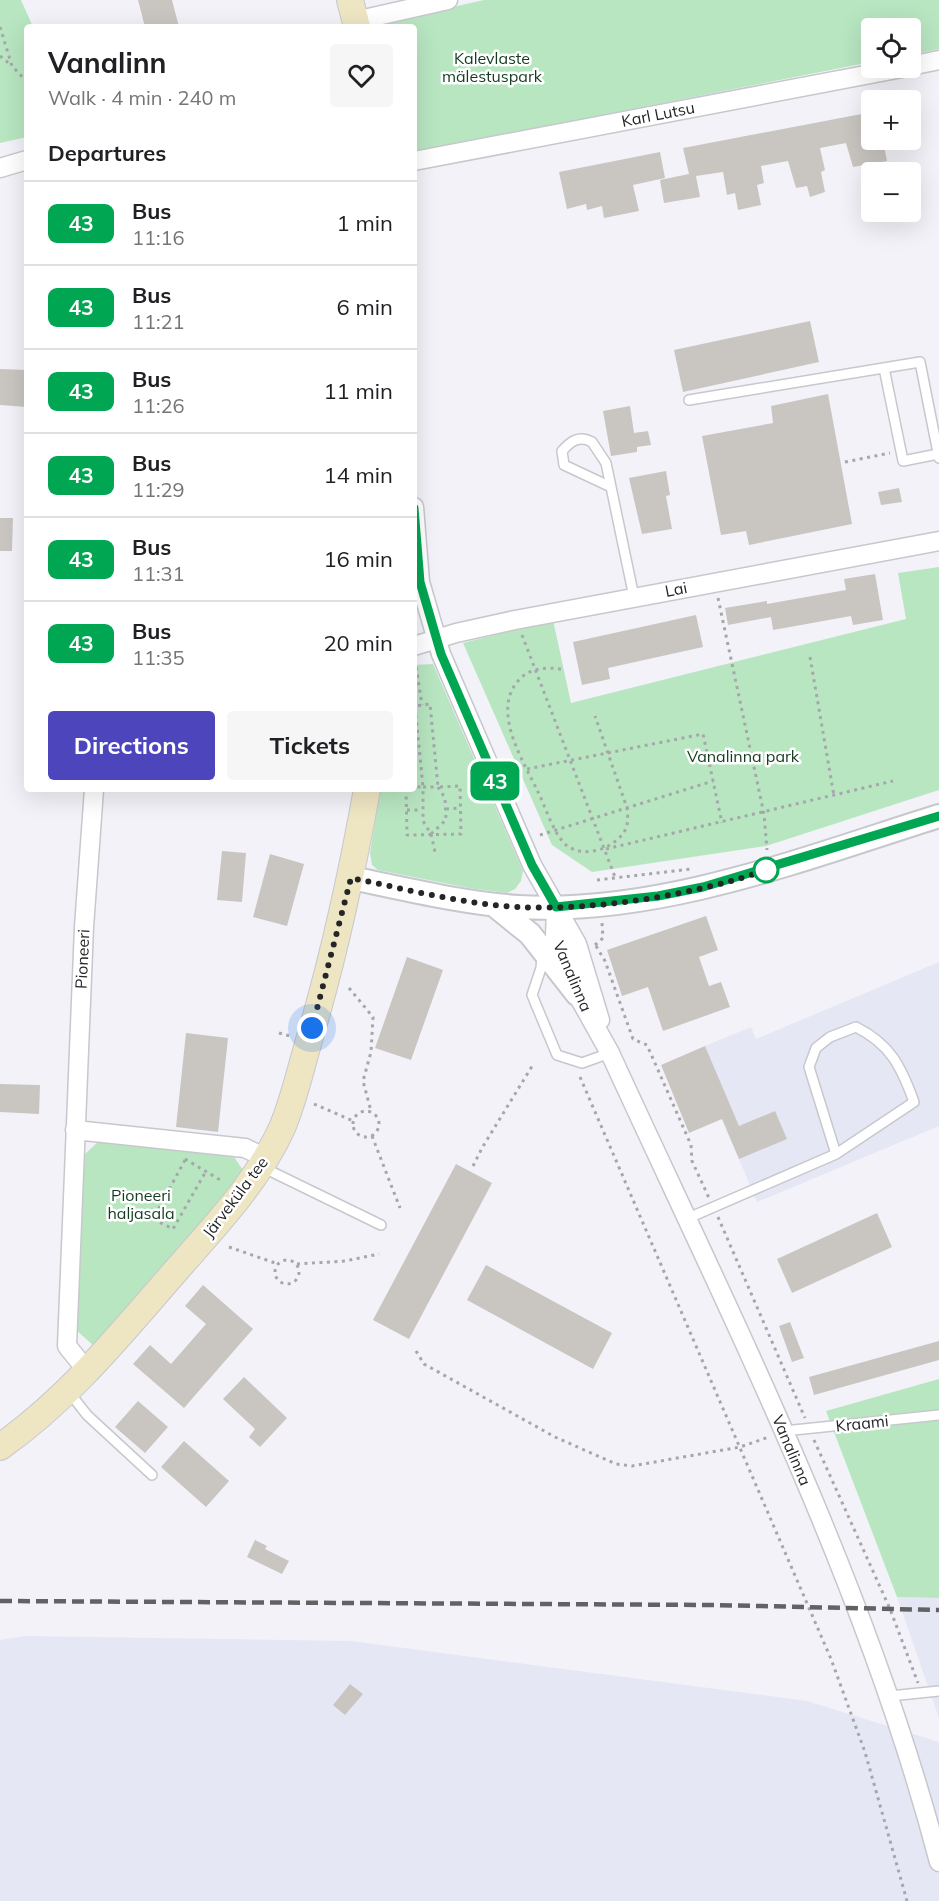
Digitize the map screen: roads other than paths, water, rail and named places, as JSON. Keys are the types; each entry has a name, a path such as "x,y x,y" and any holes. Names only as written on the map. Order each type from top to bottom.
{"main road":[{"name":"Järveküla tee","path":"0,1447 88,1372 200,1244 264,1162 282,1127 342,921 366,792"}],"street":[{"path":"354,16 448,0"},
{"path":"921,64 939,60"},
{"name":"Karl Lutsu","path":"417,160 861,76"},
{"path":"0,168 24,161"},
{"name":"Lai","path":"417,650 436,639 515,620 714,581 939,541"},
{"path":"417,544 420,582 436,639 532,865 556,907"},
{"name":"Pioneeri","path":"88,1372 67,1346 84,927 94,792"},
{"path":"351,878 493,904 556,907 658,896 708,886 939,816"},
{"path":"493,904 520,923 577,994"},
{"name":"Vanalinna","path":"556,907 555,937 577,994 610,1053 784,1431 858,1608 931,1799 939,1862"},
{"name":"Vanalinna","path":"556,907 577,944 610,1053"},
{"path":"75,1130 245,1148 264,1162"}],"lane":[{"path":"689,400 920,362 939,456 903,461 884,368"},
{"path":"611,487 564,465 562,451 571,441 586,438 592,442 606,463 634,597"},
{"path":"541,948 542,963 532,995 557,1055 582,1063 610,1053"},
{"path":"686,1220 836,1154 914,1102 903,1070 877,1038 856,1027 830,1036 816,1048 809,1067 836,1154"},
{"path":"264,1162 381,1225"},
{"path":"68,1390 87,1415 152,1475"},
{"name":"Kraami","path":"784,1431 939,1415"},
{"path":"890,1696 939,1691"}],"railway":[{"path":"0,1601 714,1605 939,1610"}],"park label":[{"name":"Kalevlaste mälestuspark","path":"492,67"},
{"name":"Vanalinna park","path":"743,756"},
{"name":"Pioneeri haljasala","path":"141,1204"}]}
